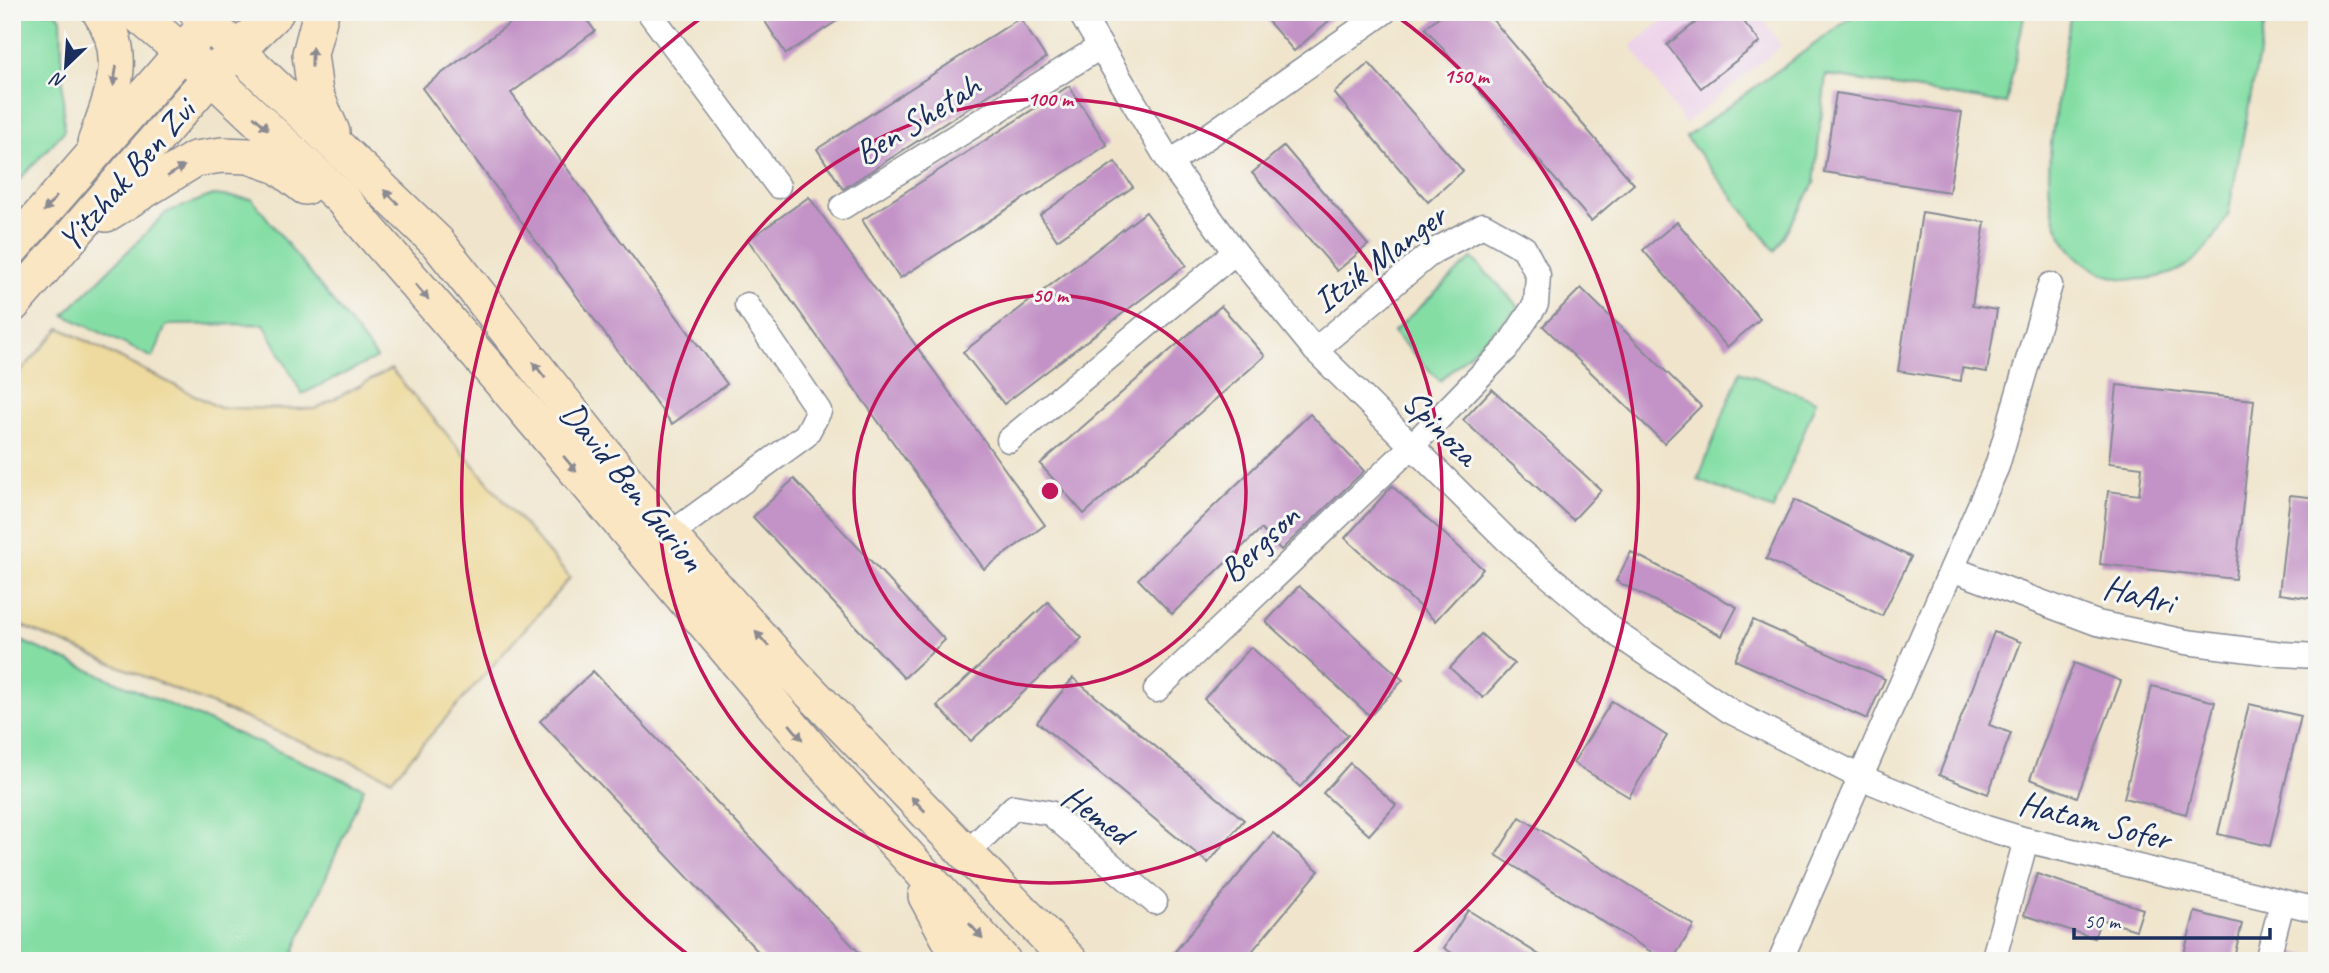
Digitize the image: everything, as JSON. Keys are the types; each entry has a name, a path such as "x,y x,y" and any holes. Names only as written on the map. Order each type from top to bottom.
{"main road":[{"path":"89,160 117,72 116,48 107,22 100,12"},
{"name":"David Ben Gurion","path":"135,12 211,76 342,200 511,393 822,762 1003,961"},
{"name":"Yitzhak Ben Zvi","path":"12,305 211,76 276,12"},
{"path":"321,12 310,54 315,93 337,145"},
{"name":"Yitzhak Ben Zvi","path":"12,248 183,51 208,16"},
{"name":"David Ben Gurion","path":"208,16 237,49 437,242 668,535 793,674 1070,961"},
{"path":"76,233 195,159 222,155 249,156 278,166 378,240"},
{"path":"897,844 961,961"}],"street":[{"name":"Spinoza","path":"1080,12 1170,163 1235,252 1315,350 1411,447 1507,540 1620,636 1730,711 1862,778"},
{"path":"1170,163 1384,12"},
{"path":"662,16 778,187"},
{"name":"Ben Shetah","path":"842,207 1100,47"},
{"name":"Itzik Manger","path":"1315,350 1432,252 1483,225 1524,248 1538,275 1536,304 1506,349 1411,447"},
{"path":"1009,440 1235,252"},
{"path":"1780,961 1997,466 2050,285"},
{"path":"668,535 806,435 820,411 747,306"},
{"name":"Bergson","path":"1156,690 1411,447"},
{"name":"HaAri","path":"1952,569 2097,622 2186,642 2317,656"},
{"name":"Hatam Sofer","path":"1862,778 1986,828 2026,840 2317,910"},
{"name":"Hemed","path":"966,854 1014,807 1050,813 1155,902"},
{"path":"1993,961 2026,840"},
{"path":"2267,961 2282,903"}],"shaded area":[{"path":"1673,12 1758,12 1781,46 1685,124 1631,46"}],"green space":[{"path":"12,12 55,12 61,18 64,131 12,188"},
{"path":"1859,12 2025,12 2006,104 1826,75 1814,184 1775,251 1686,137"},
{"path":"2071,12 2267,12 2228,215 2204,251 2195,260 2172,273 2136,279 2108,275 2088,265 2071,250 2059,231 2052,210 2049,164"},
{"path":"213,195 252,199 377,358 302,394 264,324 166,325 153,358 64,315 167,212"},
{"path":"1472,258 1519,307 1440,381 1393,332"},
{"path":"1740,371 1816,401 1773,510 1698,480"},
{"path":"12,637 364,788 290,961 12,961"}],"sand":[{"path":"60,328 220,408 315,409 391,369 570,578 392,779 12,622 12,381"}],"building":[{"path":"525,12 581,12 595,31 511,93 727,384 672,424 422,88"},
{"path":"759,12 844,12 846,15 786,54"},
{"path":"1260,12 1339,12 1294,51"},
{"path":"1444,12 1486,12 1634,184 1591,221 1425,28"},
{"path":"1709,12 1736,12 1760,42 1701,88 1667,45"},
{"path":"1020,18 1046,58 843,189 817,149"},
{"path":"1369,63 1463,171 1428,202 1334,93"},
{"path":"1069,86 1107,145 900,278 862,220"},
{"path":"1836,93 1962,113 1949,192 1824,172"},
{"path":"1284,146 1368,245 1337,271 1252,173"},
{"path":"1115,162 1133,187 1057,240 1040,215"},
{"path":"809,197 1045,525 984,569 748,240"},
{"path":"1146,212 1186,265 1004,404 963,352"},
{"path":"1922,212 1985,222 1972,306 1997,310 1987,372 1962,368 1961,381 1898,371"},
{"path":"1677,222 1760,319 1727,347 1643,250"},
{"path":"1581,288 1701,406 1664,443 1543,326"},
{"path":"1221,306 1265,356 1084,514 1040,464"},
{"path":"2117,385 2254,400 2235,579 2100,564 2108,491 2139,495 2142,467 2109,463"},
{"path":"1492,389 1601,490 1573,520 1463,420"},
{"path":"1310,414 1364,471 1281,550 1261,529 1172,614 1138,579"},
{"path":"794,479 945,640 904,678 753,517"},
{"path":"1392,486 1483,569 1435,621 1345,538"},
{"path":"2290,495 2317,498 2317,599 2279,594"},
{"path":"1794,500 1911,557 1882,616 1766,559"},
{"path":"1631,552 1737,607 1722,636 1616,581"},
{"path":"1299,586 1403,680 1370,716 1266,622"},
{"path":"1048,602 1082,638 971,741 937,706"},
{"path":"1753,620 1885,679 1867,719 1735,660"},
{"path":"1994,632 2021,642 1989,725 2011,733 1988,794 1939,775"},
{"path":"1481,634 1514,664 1483,698 1450,668"},
{"path":"1251,647 1348,735 1300,787 1204,699"},
{"path":"2074,663 2121,681 2077,797 2030,779"},
{"path":"593,671 867,961 767,961 540,721"},
{"path":"1073,678 1244,820 1208,863 1037,722"},
{"path":"2152,686 2215,702 2186,814 2124,798"},
{"path":"1612,701 1667,736 1629,797 1573,763"},
{"path":"2249,704 2301,716 2270,846 2218,834"},
{"path":"1350,763 1396,805 1369,835 1323,793"},
{"path":"1520,817 1694,925 1672,961 1666,961 1496,855"},
{"path":"1273,833 1319,871 1244,961 1181,961 1173,954"},
{"path":"2037,874 2143,909 2136,930 2101,919 2094,938 2024,915"},
{"path":"1468,910 1549,961 1465,961 1444,948"},
{"path":"2195,912 2242,924 2233,961 2182,961"},
{"path":"2288,952 2317,957 2317,961 2286,961"}]}
